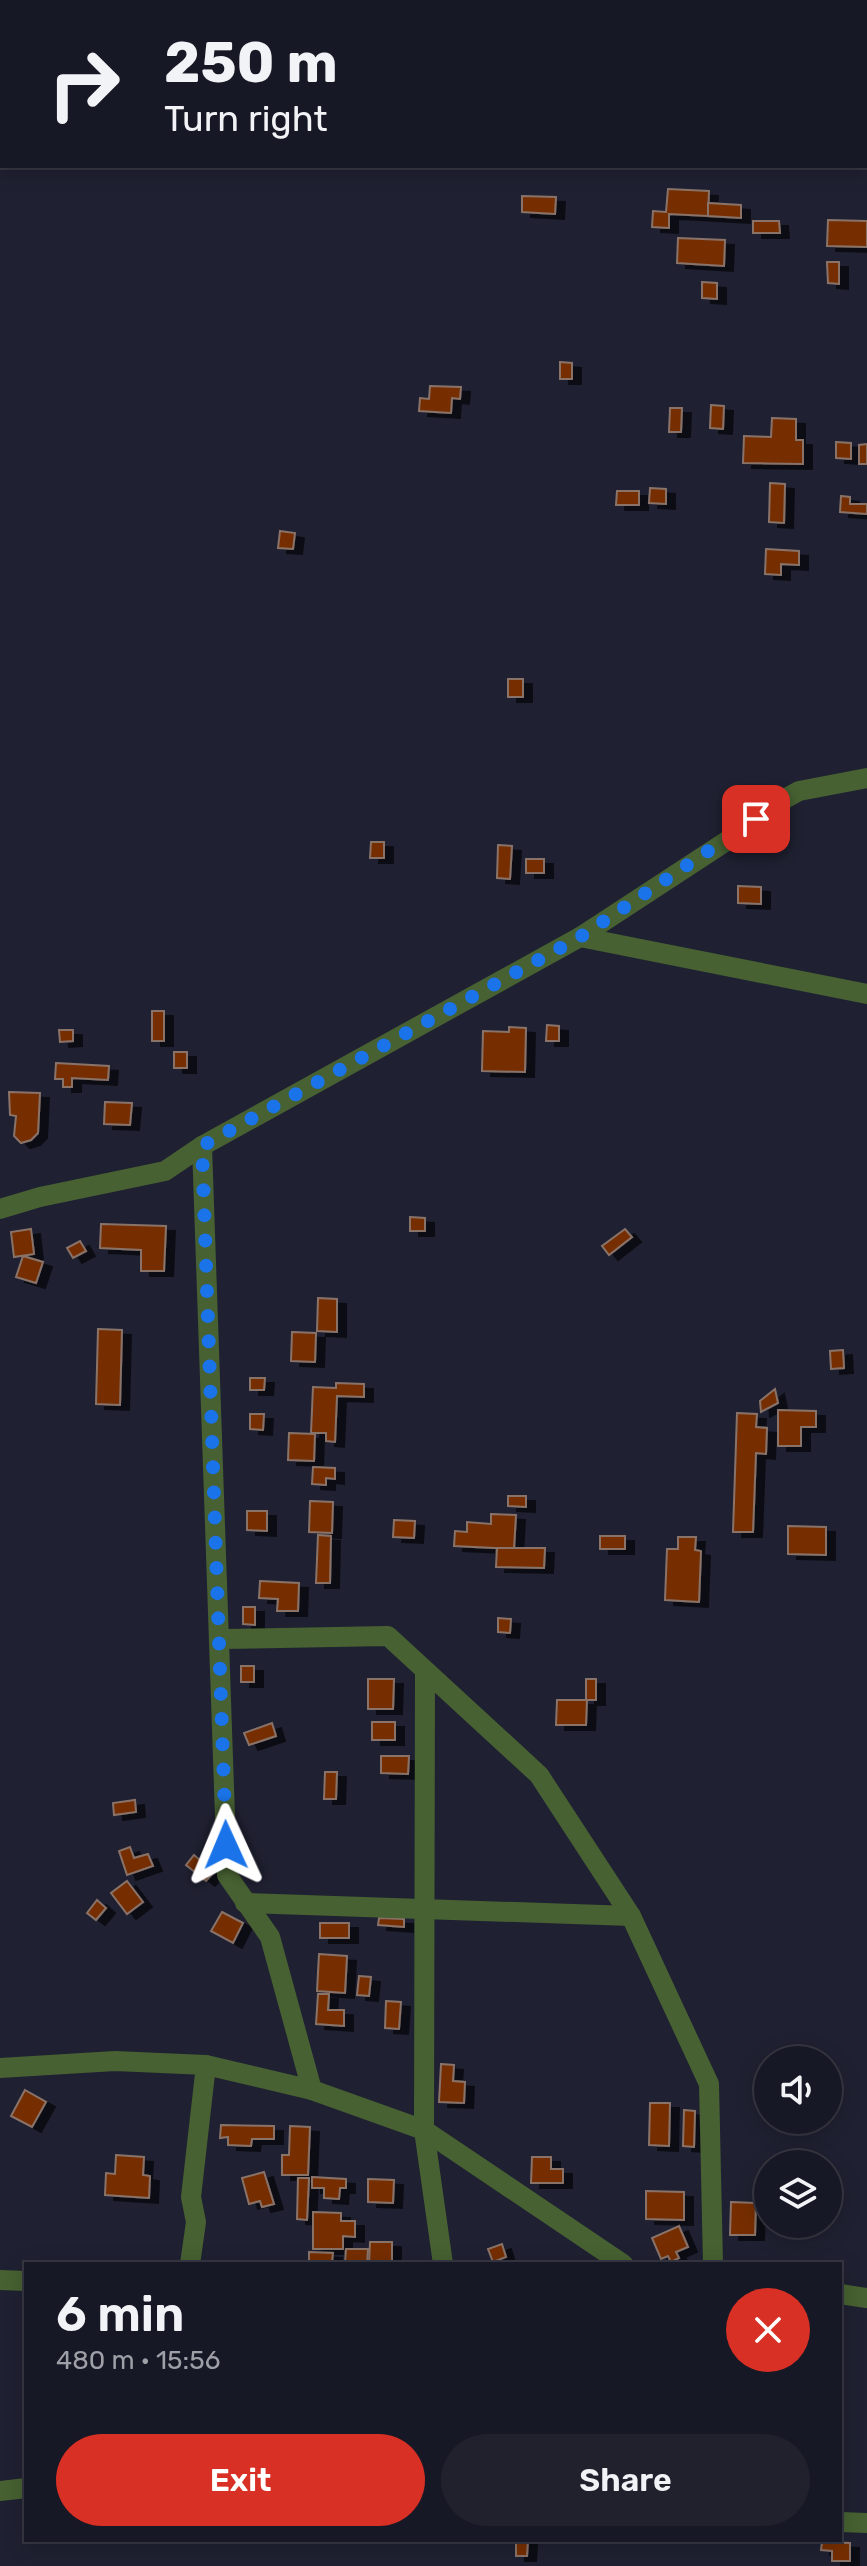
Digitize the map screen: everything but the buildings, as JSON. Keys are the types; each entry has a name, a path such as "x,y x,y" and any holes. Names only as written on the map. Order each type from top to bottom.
{"street":[{"path":"0,1209 54,1193 165,1171 202,1146 580,937 742,831 770,807 799,791 867,778"},
{"path":"580,937 867,994"},
{"path":"202,1146 222,1639 227,1875 270,1937 312,2090"},
{"path":"222,1639 388,1636 425,1674 475,1714 539,1775 631,1916 709,2084 713,2262"},
{"path":"425,1674 424,2130 443,2262"},
{"path":"245,1903 425,1906 631,1916"},
{"path":"0,2068 115,2061 206,2065 312,2090 424,2130 620,2262"},
{"path":"190,2262 196,2222 191,2197 206,2065"},
{"path":"0,2280 24,2281"},
{"path":"842,2294 867,2298"},
{"path":"0,2491 24,2488"},
{"path":"842,2522 867,2523"}],"route":[{"path":"226,1845 222,1639 202,1146 580,937 756,819"}]}
